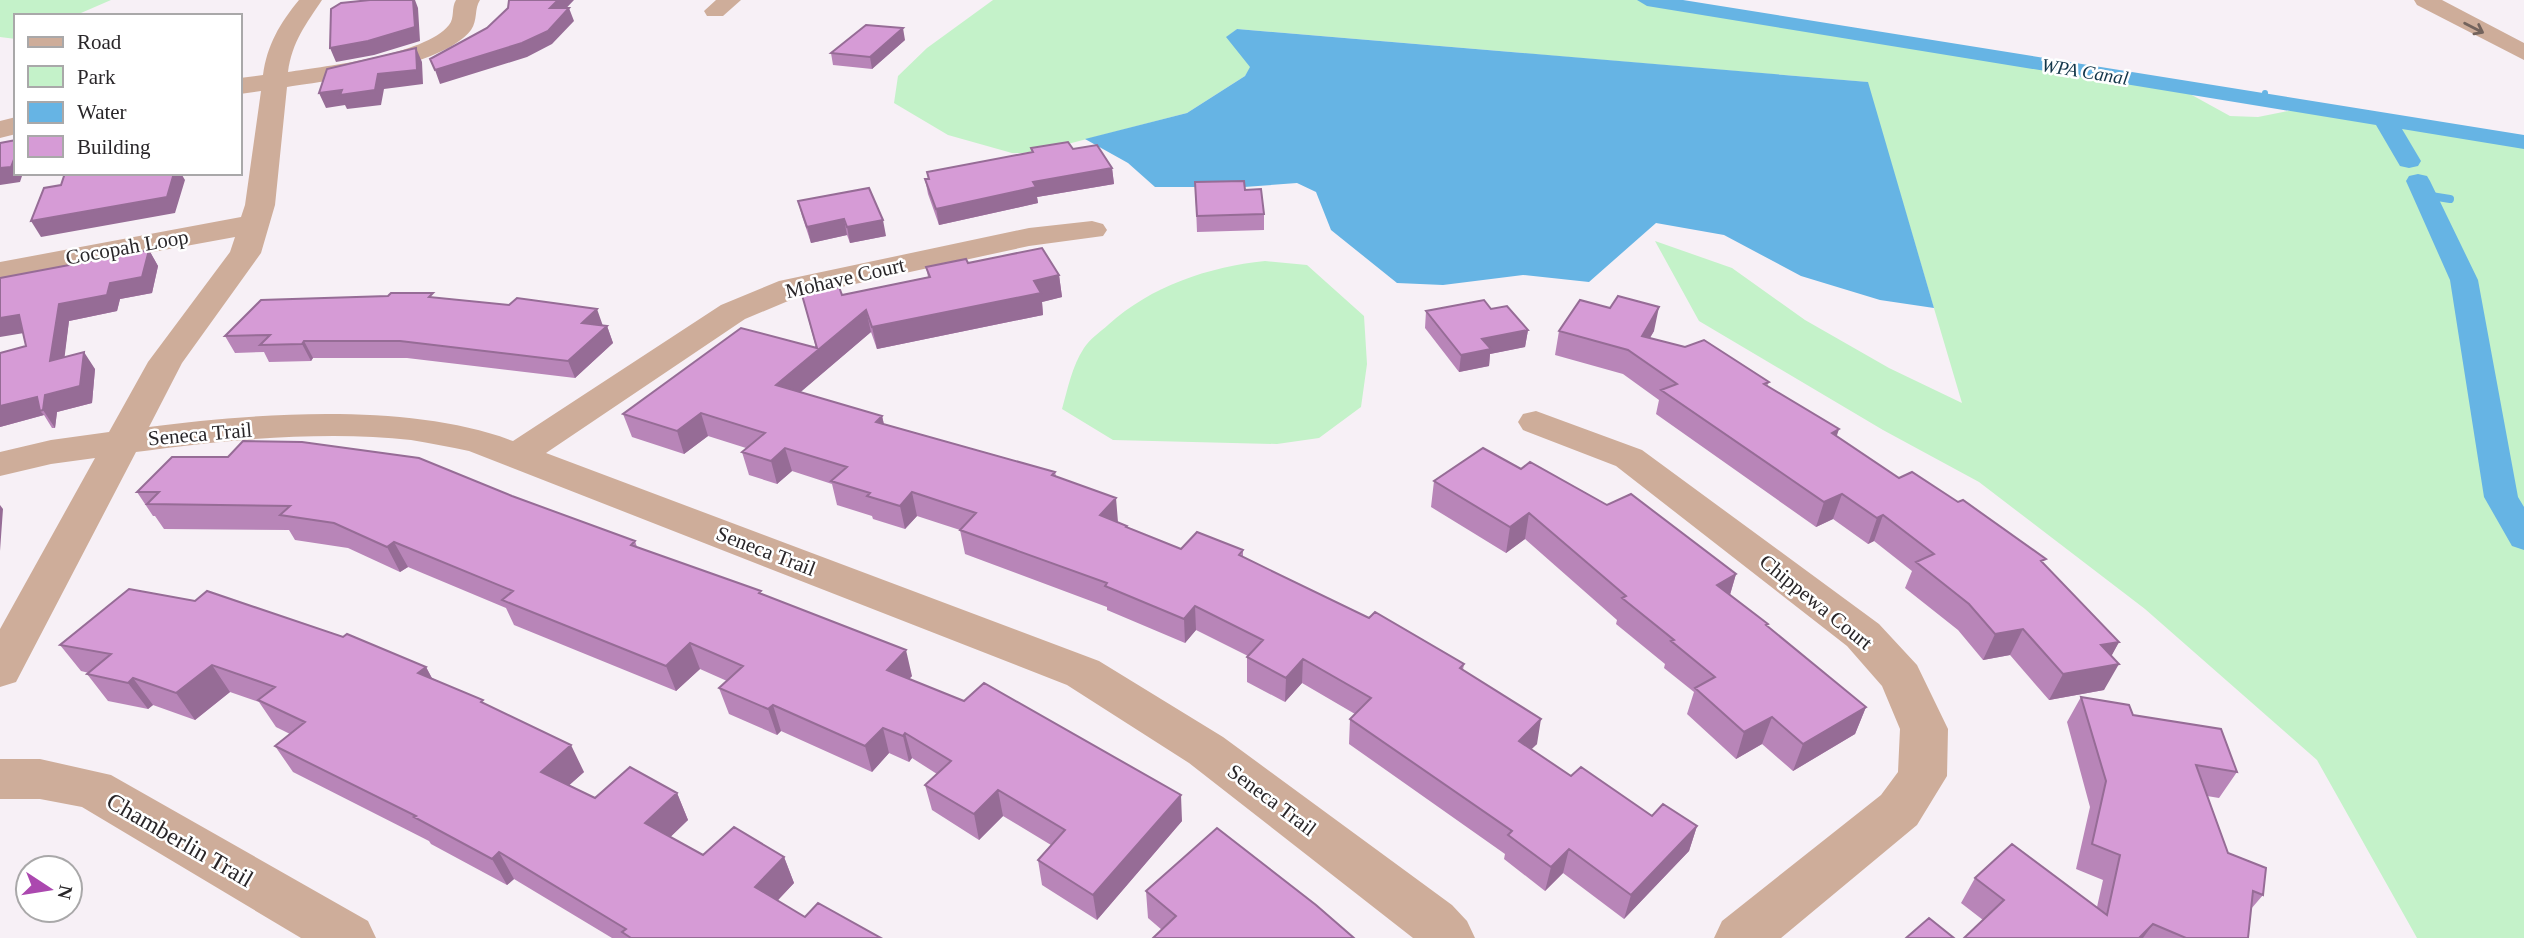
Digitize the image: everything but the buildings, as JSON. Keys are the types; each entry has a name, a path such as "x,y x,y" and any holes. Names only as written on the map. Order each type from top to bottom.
{"street":[{"path":"0,670 120,442 166,362 245,253 260,205 278,55 291,25 311,0"},
{"path":"242,86 407,57 455,34 463,24 464,4 469,0"},
{"path":"2425,0 2524,53"},
{"path":"2464,0 2524,32"},
{"name":"Cocopah Loop","path":"0,271 254,224"},
{"name":"Mohave Court","path":"516,456 733,312 790,288 1029,237 1092,230"},
{"name":"Chippewa Court","path":"1536,422 1629,458 1863,635 1902,677 1924,729 1923,776 1899,810 1741,938"},
{"name":"Seneca Trail","path":"0,464 51,452 209,431 327,426 396,428 478,441 1083,673 1206,750 1433,922 1448,938"},
{"name":"Chamberlin Trail","path":"0,779 40,779 93,789 349,938"}],"green space":[{"path":"0,0 111,0 79,14 14,14 14,39 0,37"},
{"path":"993,0 1639,0 2161,82 2230,116 2258,117 2293,110 2343,110 2480,129 2524,140 2524,938 2417,938 2317,760 2145,609 1979,482 1883,430 1699,321 1655,241 1732,268 1805,320 1889,368 1962,403 1867,82 1237,29 1227,37 1251,67 1245,76 1187,113 1060,146 1012,153 948,135 894,103 898,76 927,48"},
{"path":"1265,261 1307,265 1364,316 1367,364 1361,407 1319,438 1277,444 1113,440 1062,409 1073,370 1084,348 1125,311 1181,281 1222,268"}],"water":[{"path":"1237,29 1868,82 1934,308 1880,300 1801,276 1724,235 1656,223 1589,282 1523,275 1443,285 1397,283 1331,230 1316,192 1297,183 1244,187 1155,187 1128,163 1085,139 1187,113 1245,76 1250,67 1226,37"}],"waterway":[{"name":"WPA Canal","path":"1647,0 2384,119"},
{"name":"WPA Canal","path":"2265,93 2265,100"},
{"name":"WPA Canal","path":"2384,119 2524,142"},
{"path":"2384,119 2409,161"},
{"path":"2418,181 2464,280 2501,497 2524,538"},
{"path":"2425,195 2450,199"}]}
